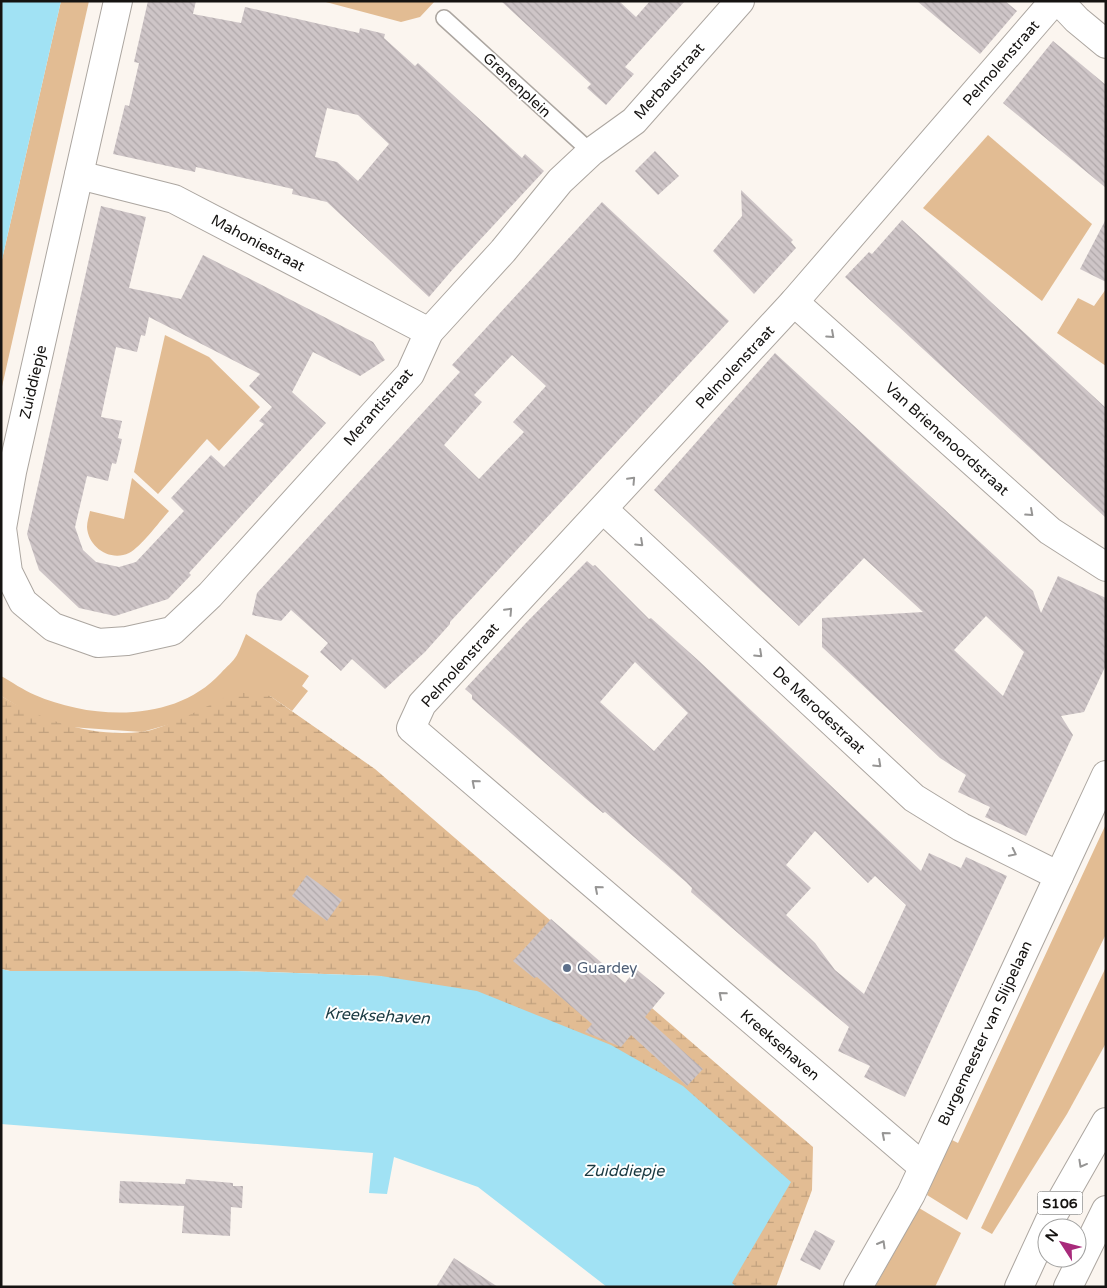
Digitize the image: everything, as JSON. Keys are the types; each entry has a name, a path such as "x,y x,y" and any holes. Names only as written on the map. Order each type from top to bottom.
{"main road":[{"name":"Zuiddiepje","path":"118,1 2,528 8,572 23,602 53,627 98,643 127,641 172,630"},
{"name":"Merbaustraat","path":"591,152 634,121 740,1"},
{"name":"Pelmolenstraat","path":"411,728 422,704 604,510 794,302 1054,1"},
{"path":"1059,1 1077,20 1106,44"},
{"name":"Merantistraat","path":"172,630 210,595 410,374 429,332 503,251 560,181 591,152"},
{"name":"Mahoniestraat","path":"79,175 174,199 429,332"},
{"name":"Van Brienenoordstraat","path":"794,302 1050,531 1106,567"},
{"name":"De Merodestraat","path":"604,510 914,798 961,827 1059,876"},
{"name":"Kreeksehaven","path":"411,728 922,1166"},
{"name":"Burgemeester van Slijpelaan","path":"858,1287 911,1194 922,1166 1106,775"},
{"name":"S106","path":"1019,1287 1050,1222 1106,1122"},
{"path":"1068,1287 1106,1210"}],"lane":[{"name":"Grenenplein","path":"444,18 591,152"}],"green space":[{"path":"61,1 89,1 1,391 1,264"},
{"path":"322,1 435,1 420,17 401,22"},
{"path":"988,135 1092,224 1042,301 923,208"},
{"path":"1106,289 1106,366 1057,333 1078,298 1094,306"},
{"path":"165,335 209,357 260,407 219,451 207,439 158,494 134,472"},
{"path":"132,478 169,511 134,550 115,556 101,551 91,541 87,525 90,511 124,519"},
{"path":"246,634 309,676 302,686 308,691 292,711 270,696 142,732 70,727 31,714 1,696 1,676 35,695 82,709 132,712 157,709 181,701 202,689 221,673 234,660"},
{"path":"236,692 270,696 375,769 813,1147 812,1190 776,1287 736,1287 381,976 237,971 10,971 1,969 1,696 51,720 86,729 122,733 141,732 162,726"},
{"path":"1106,824 1106,934 967,1220 927,1195 950,1139 958,1143"},
{"path":"1106,967 1106,1043 1067,1114 992,1234 981,1228"},
{"path":"919,1208 961,1233 935,1287 875,1287"}],"water":[{"path":"1,1 61,1 1,264"},
{"name":"Zuiddiepje","path":"1,969 10,971 237,971 381,976 477,991 611,1045 683,1086 791,1182 732,1283 736,1287 607,1287 478,1187 394,1157 387,1194 369,1193 373,1153 1,1124"}],"building":[{"path":"148,1 196,1 193,14 241,23 245,7 359,33 360,28 385,34 384,38 415,66 418,63 522,158 525,154 544,171 429,297 327,202 292,194 293,189 196,167 195,172 113,154 125,105 129,106 139,63 134,62","holes":["327,108 358,115 389,144 358,181 337,162 315,157"]},
{"path":"501,1 619,1 636,17 650,1 685,1 625,67 634,74 606,105 587,88 591,84"},
{"path":"917,1 1005,1 1017,11 980,54"},
{"path":"1053,41 1106,85 1106,188 1003,103"},
{"path":"655,151 679,176 658,195 635,171"},
{"path":"741,190 793,240 791,242 796,248 754,294 713,251 742,216"},
{"path":"602,202 729,321 450,622 425,652 385,689 352,659 341,671 320,652 328,643 291,610 281,621 252,615 257,593 460,372 452,365","holes":["512,355 546,386 513,422 524,432 479,479 444,445 482,402 474,395"]},
{"path":"101,206 146,217 129,288 181,299 203,255 373,342 385,360 360,376 313,352 292,392 326,423 189,573 191,575 168,599 115,616 79,608 39,570 27,534","holes":["149,317 260,374 249,386 272,407 259,421 264,424 224,467 211,455 171,498 184,511 136,562 119,567 96,562 83,550 75,527 87,476 108,481 112,463 116,464 122,439 118,438 122,421 101,417 116,347 137,352 141,335 145,336"]},
{"path":"1106,219 1106,282 1080,269"},
{"path":"902,220 1106,408 1106,518 845,277 869,252 872,254"},
{"path":"775,353 1033,591 1041,613 1058,576 1106,598 1106,665 1084,712 1061,716 1073,735 1026,836 985,817 990,807 958,792 966,775 940,758 822,647 822,618 923,612 864,558 799,626 654,490","holes":["986,616 1024,652 1003,696 954,650"]},
{"path":"587,561 593,566 595,565 649,619 651,618 699,661 921,871 929,853 961,868 966,857 1007,876 905,1097 864,1077 870,1066 838,1051 849,1027 691,892 692,888 686,882 605,812 603,813 585,798 472,699 472,695 465,689","holes":["635,662 688,713 654,751 600,702","815,831 868,883 875,876 906,905 864,994 835,970 815,943 786,915 811,888 786,865"]},
{"path":"307,875 342,900 327,921 292,896"},
{"path":"551,919 625,983 636,969 665,993 645,1017 703,1069 687,1086 631,1035 621,1047 585,1032 592,1024 537,977 534,978 513,961"},
{"path":"186,1179 233,1183 233,1186 243,1186 242,1208 231,1207 230,1236 182,1233 184,1206 119,1203 120,1181 185,1184"},
{"path":"815,1230 835,1241 820,1270 800,1260"},
{"path":"454,1258 498,1287 436,1287"}],"place":[{"name":"Guardey","path":"567,968"}]}
